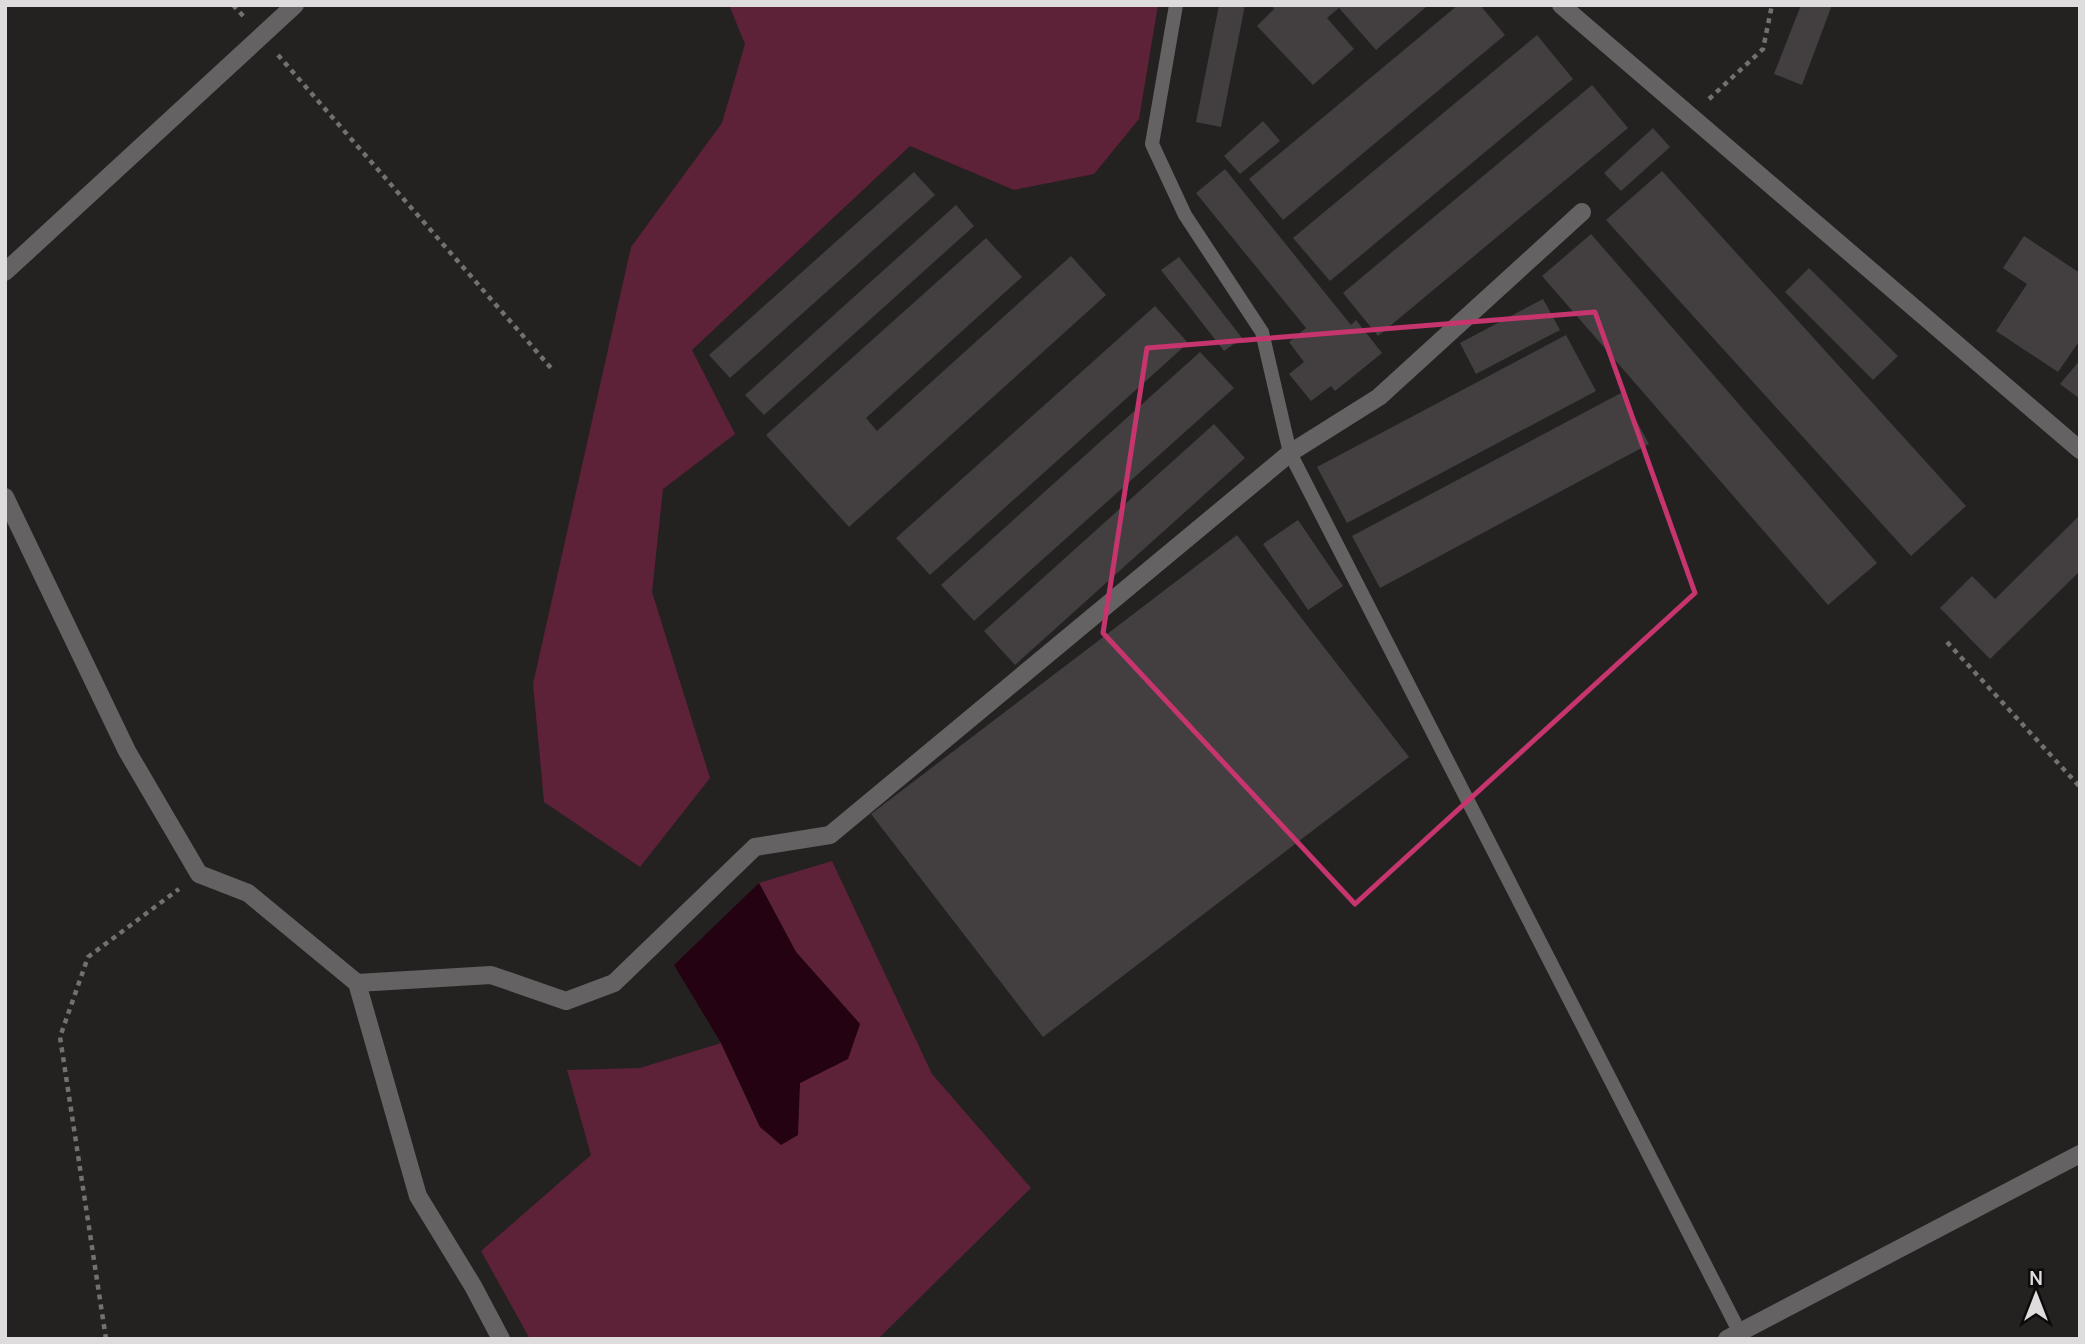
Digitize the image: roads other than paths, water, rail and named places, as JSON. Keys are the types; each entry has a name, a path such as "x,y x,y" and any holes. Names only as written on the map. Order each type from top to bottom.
{"street":[{"path":"5,272 295,5"},
{"path":"1561,5 2080,450"},
{"path":"357,983 491,975 566,1001 614,983 755,847 830,835 1290,453 1379,397 1583,212"},
{"path":"5,497 127,751 199,874 248,893 357,983 418,1196 473,1286 501,1339"},
{"path":"1733,1335 2080,1154"}],"lane":[{"path":"1176,5 1152,144 1185,215 1262,332 1290,453 1733,1335"}]}
